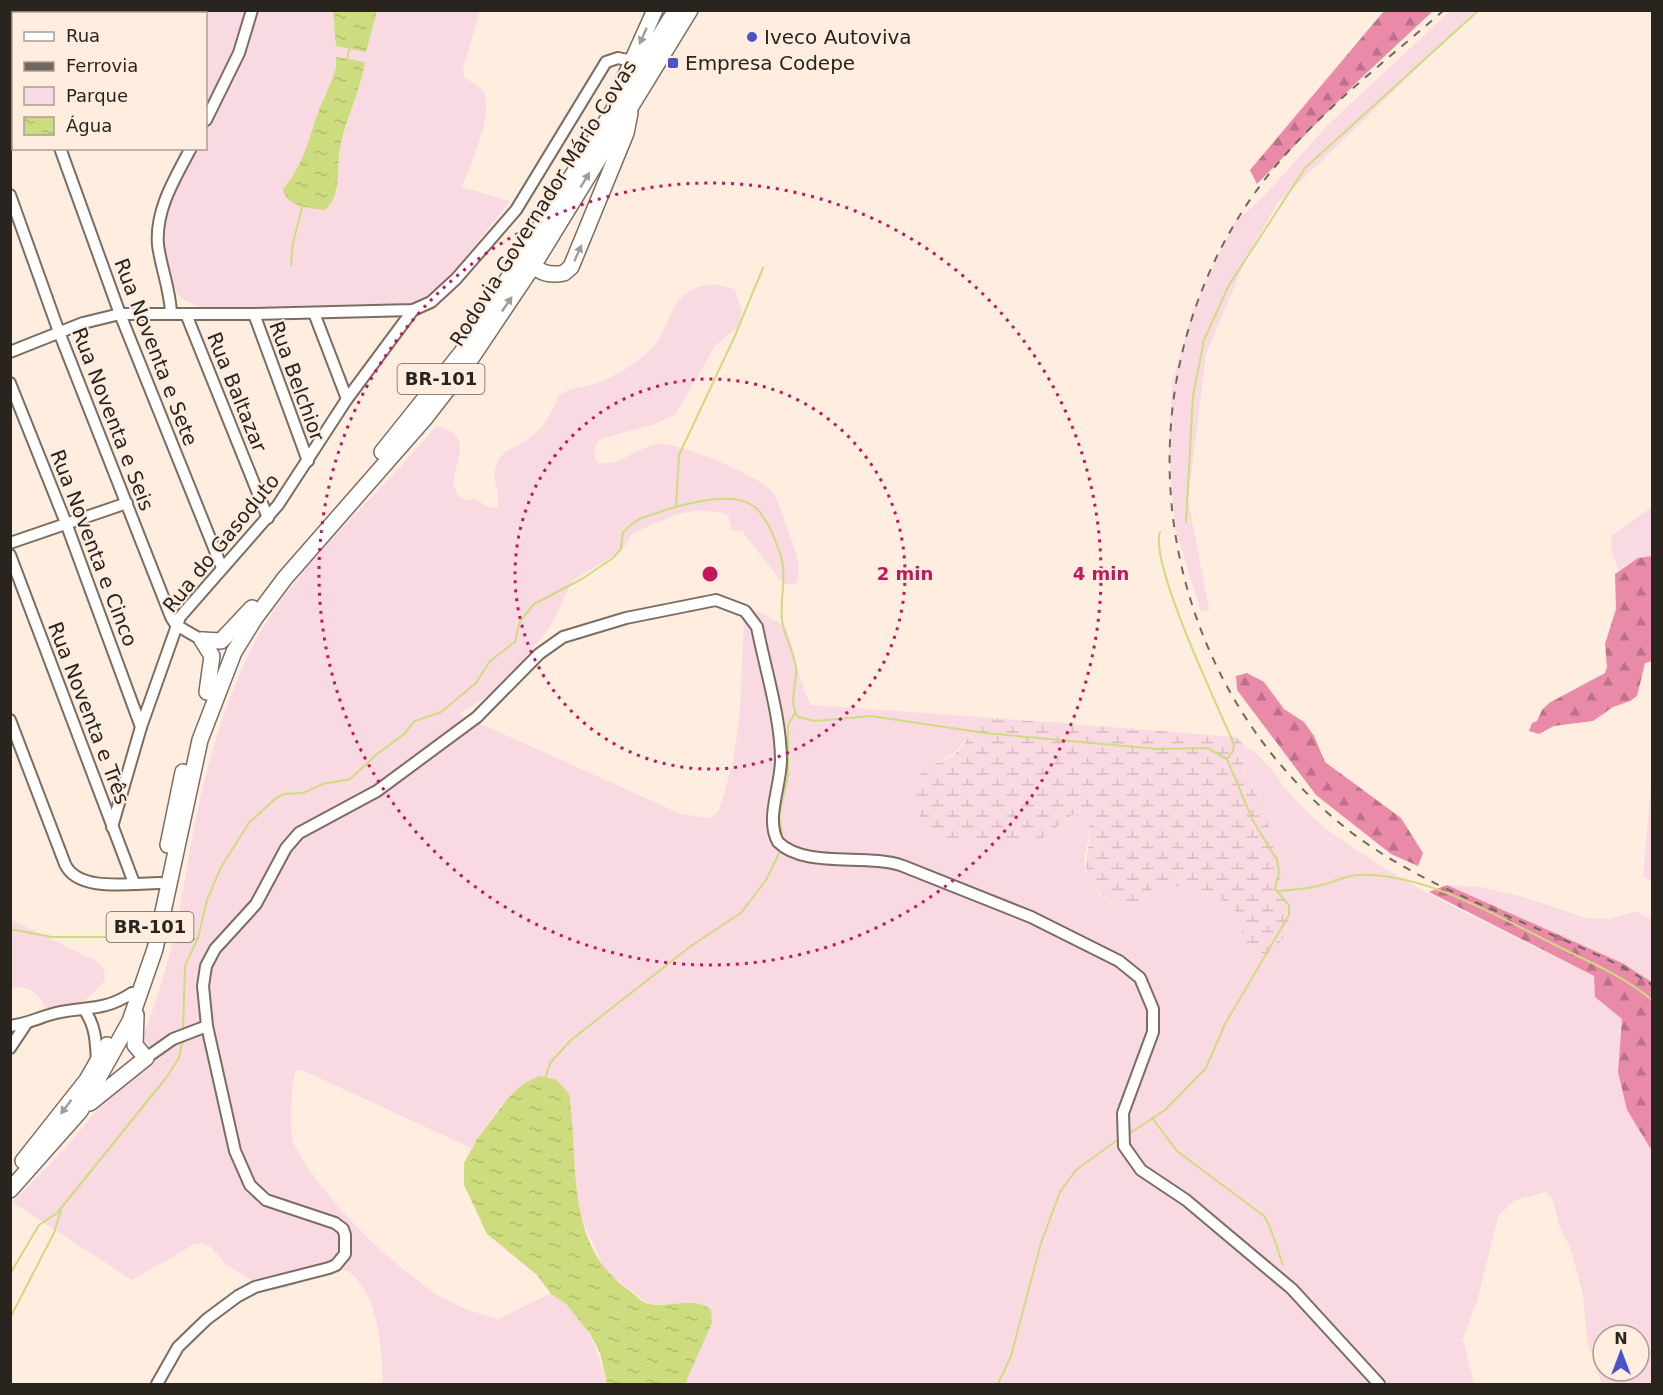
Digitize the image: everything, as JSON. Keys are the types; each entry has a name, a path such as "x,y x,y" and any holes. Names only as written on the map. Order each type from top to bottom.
{"highway":[{"path":"528,244 529,258 533,266 544,273 554,275 564,273 571,267 626,133 627,100 623,81 655,10"},
{"name":"Rodovia Governador Mário Covas","path":"10,1190 80,1111 107,1067 155,949 201,740 234,652 255,618 285,578 426,417 470,360 533,266 676,10"},
{"name":"Rodovia Governador Mário Covas","path":"10,1174 56,1121 97,1063 134,999 188,750 207,692 252,608 277,575 416,412 462,352 528,244 690,10"},
{"path":"202,640 221,641 252,608"},
{"path":"202,640 212,656 207,692"},
{"path":"80,1111 146,1058 139,1052 134,1040 134,999"}],"street":[{"path":"207,118 239,53 252,10"},
{"path":"10,352 59,332 120,314 254,314 413,310 431,302 462,273 516,210 606,62 618,58 632,61"},
{"name":"Rua Noventa e Sete","path":"61,150 120,314 222,568"},
{"path":"171,314 170,292 159,248 159,221 170,188 190,150"},
{"name":"Rua Noventa e Seis","path":"10,195 59,332 176,625"},
{"name":"Rua do Gasoduto","path":"112,827 141,727 176,625 184,611 268,518 347,399 413,310"},
{"path":"314,313 347,399"},
{"name":"Rua Baltazar","path":"186,314 268,518"},
{"name":"Rua Belchior","path":"254,314 308,460"},
{"name":"Rua Noventa e Cinco","path":"10,383 66,523 141,727"},
{"path":"10,543 127,503"},
{"name":"Rua Noventa e Três","path":"10,555 134,883"},
{"path":"157,1384 178,1347 207,1319 238,1296 255,1287 336,1265 345,1254 345,1235 339,1225 266,1200 250,1185 235,1151 207,1026 203,986 206,966 215,949 256,904 291,841 299,834 377,791 477,717 545,649 575,633 626,618 707,600 727,603 750,616 757,627 780,745 779,788 772,823 773,833 783,847 799,854 894,863 1031,917 1119,961 1140,978 1153,1009 1153,1032 1123,1113 1124,1146 1141,1170 1186,1200 1292,1289 1379,1384"},
{"path":"176,625 202,640"},
{"path":"10,720 14,743 68,871 86,883 160,883"},
{"path":"10,1026 26,1024 59,1012 85,1011 134,999"},
{"path":"85,1011 95,1032 97,1063"},
{"path":"10,1048 26,1024"},
{"path":"146,1058 173,1040 207,1026"}],"green space":[{"path":"11,10 72,10 66,12 12,12 11,39"},
{"path":"1451,10 1476,11 1277,204 1246,259 1206,354 1188,500 1209,609 1201,612 1175,528 1169,452 1172,383 1193,310 1234,223 1265,195 1328,125"},
{"path":"127,11 333,11 336,46 366,51 377,11 480,11 463,69 464,77 484,92 485,117 479,142 462,187 510,201 445,283 427,297 391,307 209,309 199,306 177,293 167,273 163,256 163,238 167,201 180,150 207,150 207,12","holes":["336,58 362,77 340,148 337,192 318,209 283,189 304,153 336,68"]},
{"path":"1384,11 1433,11 1357,82 1257,184 1250,170"},
{"path":"714,284 735,289 742,312 739,326 715,346 675,415 652,425 603,438 596,444 594,455 598,463 615,462 654,445 672,445 717,461 759,481 771,491 782,512 798,564 796,584 783,584 742,531 732,531 728,515 701,511 667,518 631,534 627,544 615,555 573,580 550,627 519,665 494,692 459,714 681,814 709,818 719,811 733,762 740,711 744,620 758,611 786,627 803,686 811,705 980,717 959,748 947,758 928,767 978,842 991,837 1001,840 1068,820 1072,815 1087,817 1089,832 1085,868 1095,888 1105,898 1114,903 1139,905 1150,891 1163,886 1196,890 1208,894 1219,898 1237,913 1241,929 1241,950 1265,956 1294,923 1288,904 1282,895 1262,804 1242,768 1246,747 1264,760 1304,808 1336,836 1366,857 1429,894 1594,976 1595,997 1622,1019 1618,1072 1627,1110 1652,1151 1652,1384 1602,1384 1651,1383 1651,1323 1591,1323 1591,1353 1587,1342 1583,1295 1577,1271 1569,1245 1560,1228 1553,1200 1546,1192 1515,1200 1498,1216 1478,1298 1463,1339 1474,1384 685,1384 712,1323 663,1304 648,1304 605,1270 579,1213 570,1100 524,1084 495,1113 471,1148 302,1070 296,1071 292,1096 292,1139 321,1185 356,1226 396,1263 442,1298 465,1309 498,1319 552,1293 582,1323 594,1344 607,1384 383,1384 377,1322 366,1293 347,1270 329,1273 275,1290 256,1283 232,1268 203,1243 193,1245 132,1280 12,1202 66,1147 99,1108 139,1043 156,1000 169,957 197,815 209,763 225,711 245,662 263,628 284,596 307,566 436,426 452,432 459,440 460,450 454,483 457,493 467,501 475,499 488,507 497,508 498,496 494,474 501,456 539,429 549,417 558,396 612,377 651,349 665,329 679,300 698,287"},
{"path":"1652,507 1652,556 1638,558 1618,570 1611,549 1611,536"},
{"path":"1652,556 1652,661 1645,663 1637,696 1613,707 1593,721 1554,726 1539,734 1529,731 1532,723 1537,721 1542,710 1549,703 1605,673 1607,667 1605,644 1616,609 1615,574 1638,558"},
{"path":"1247,673 1264,682 1284,709 1304,722 1314,736 1325,762 1401,818 1423,853 1418,866 1391,854 1316,795 1237,690 1236,676"},
{"path":"980,717 1236,737 1246,747 1242,769 1262,804 1279,862 1282,895 1288,904 1294,923 1273,950 1267,954 1251,954 1241,950 1241,929 1237,913 1219,898 1196,890 1163,886 1150,891 1139,905 1121,906 1113,902 1094,887 1089,878 1086,868 1089,839 1087,817 1072,815 1042,838 1001,840 991,837 978,842 953,841 933,833 918,813 916,795 919,776 928,767 953,756 963,746"},
{"path":"1652,774 1652,881 1643,876"},
{"path":"1447,885 1479,887 1520,896 1586,918 1609,919 1636,911 1652,920 1652,982 1622,963"},
{"path":"1447,885 1622,963 1652,982 1652,1151 1627,1110 1618,1072 1622,1019 1595,997 1594,976 1429,892"},
{"path":"10,919 98,962 104,970 105,980 86,1000 57,1008 46,1008 36,994 28,989 11,988"}],"water":[{"path":"333,11 377,11 366,52 336,46"},
{"path":"336,57 365,62 340,148 337,189 331,204 325,210 299,206 289,200 283,189 304,153 336,68"},
{"path":"540,1076 557,1080 569,1094 578,1201 584,1227 594,1251 609,1272 646,1303 656,1305 690,1303 705,1306 711,1310 712,1323 685,1384 607,1384 600,1353 590,1334 566,1304 551,1294 537,1275 487,1234 464,1185 464,1163 477,1139 509,1097 523,1084"}],"waterway":[{"path":"1186,522 1193,396 1204,340 1229,285 1305,168 1479,10"},
{"path":"347,60 350,45"},
{"path":"291,265 293,243 303,204"},
{"path":"676,507 679,455 734,338 763,268"},
{"path":"183,1032 185,966 198,938 207,900 221,867 249,823 276,798 284,794 303,793 323,784 350,779 377,754 403,735 415,721 441,712 476,683 490,661 515,642 520,621 534,604 582,579 613,558 621,549 623,532 636,521 697,502 728,499 741,501 757,509 770,528 781,556 783,564 782,620 796,668 793,700 798,717 815,721 871,716 985,733 1157,749 1207,748 1227,759 1252,819 1277,860 1279,872 1275,889 1289,905 1289,915 1225,1024 1206,1068 1165,1110 1127,1135"},
{"path":"1160,532 1159,549 1175,603 1201,670 1234,744 1233,751 1227,759"},
{"path":"783,841 779,816 788,776 788,725 795,713"},
{"path":"545,1079 550,1063 571,1040 691,946 741,913 766,880 781,849"},
{"path":"1277,891 1316,886 1357,875 1382,876 1434,888 1486,910 1607,970 1652,1000"},
{"path":"10,929 52,937 151,937"},
{"path":"162,937 196,939"},
{"path":"10,1274 39,1225 57,1213 166,1078 179,1058 183,1038"},
{"path":"1153,1119 1177,1151 1264,1216 1283,1265"},
{"path":"998,1384 1011,1356 1041,1243 1060,1192 1076,1170 1116,1141"},
{"path":"10,1318 54,1233 61,1210"}],"railway":[{"path":"1444,10 1343,97 1296,143 1254,194 1209,274 1181,359 1170,446 1175,533 1196,618 1233,698 1285,770 1352,833 1402,866 1455,893 1610,961 1652,985"}],"place":[{"name":"Iveco Autoviva","path":"752,37"},
{"name":"Empresa Codepe","path":"673,63"}]}
